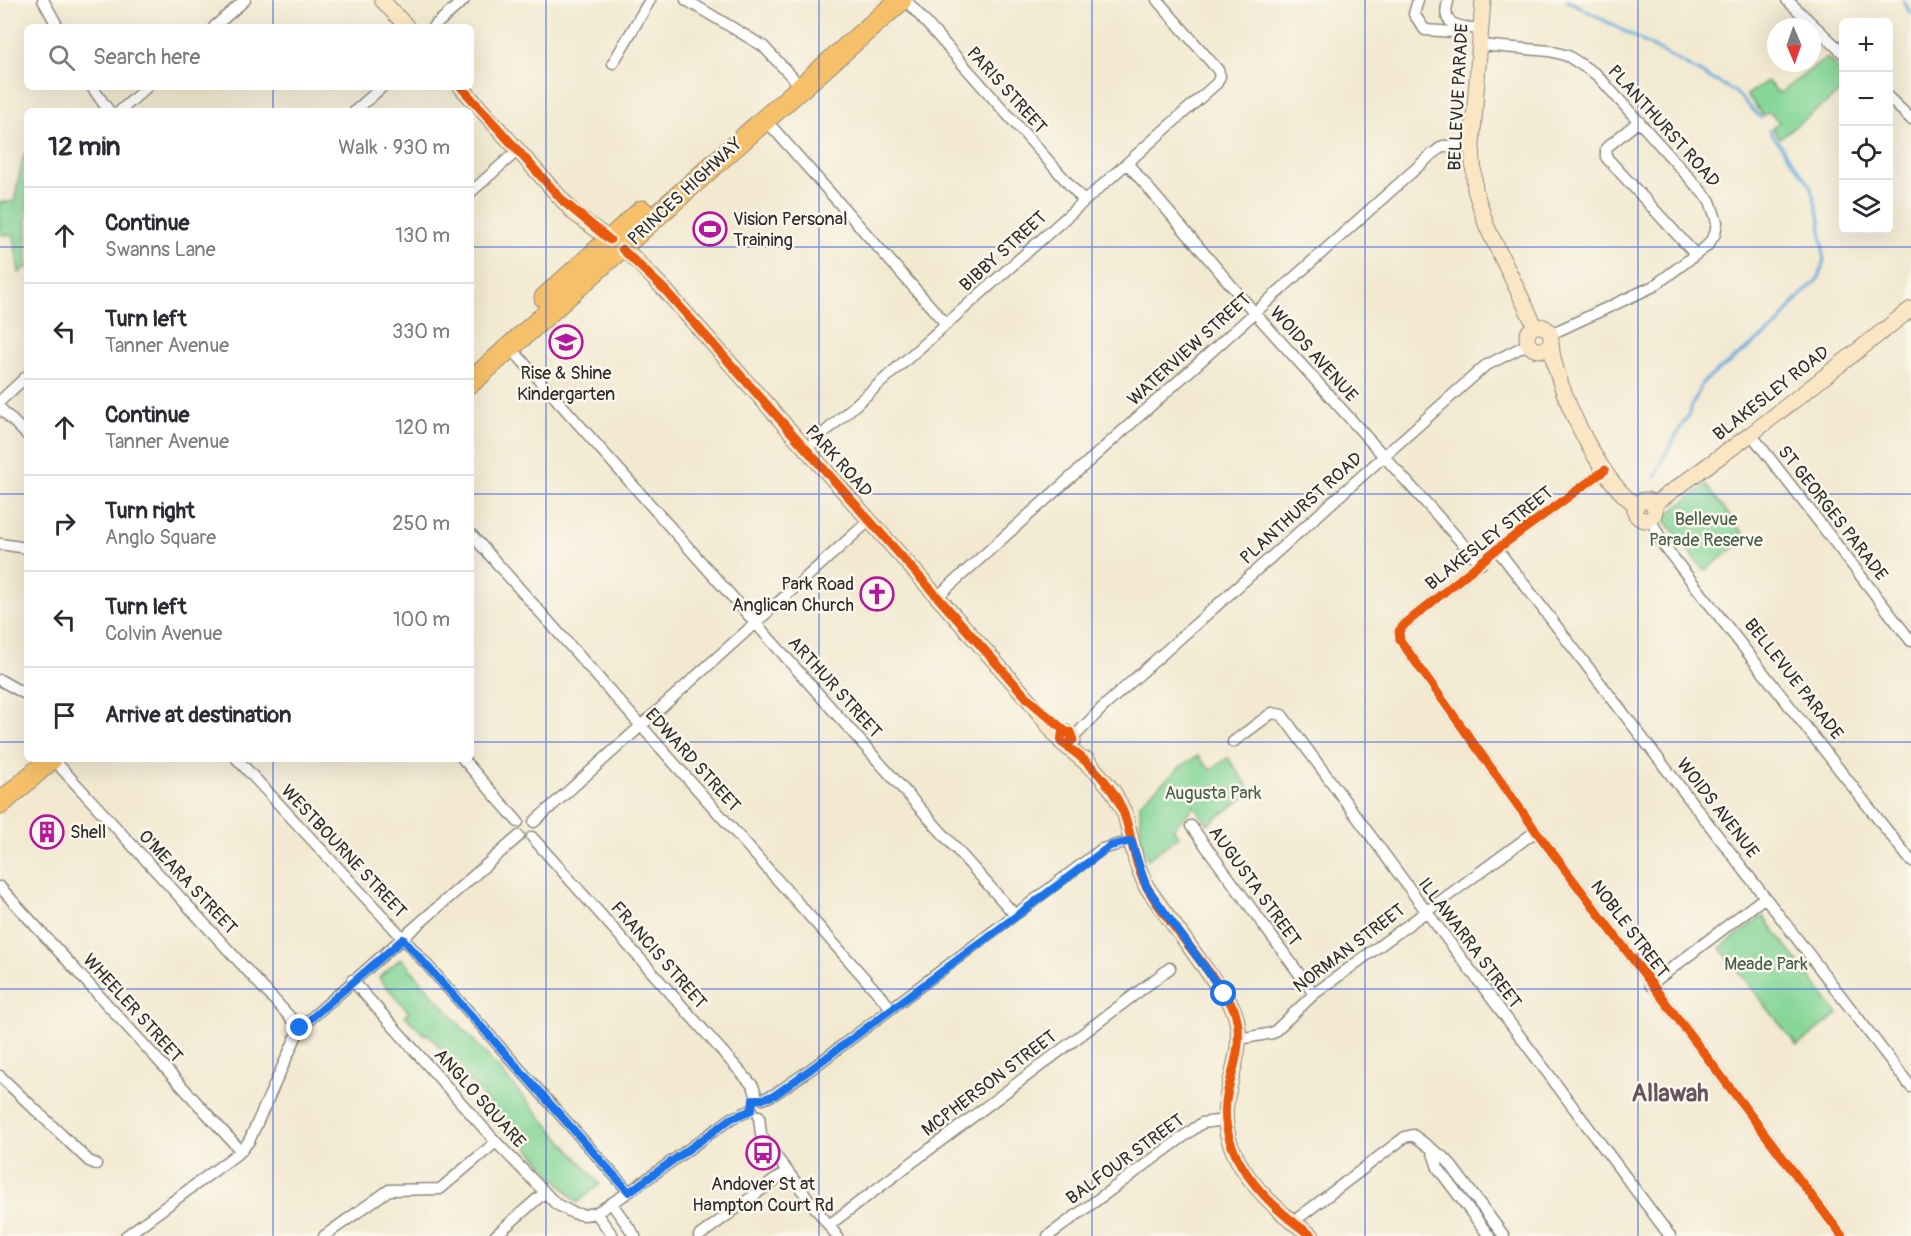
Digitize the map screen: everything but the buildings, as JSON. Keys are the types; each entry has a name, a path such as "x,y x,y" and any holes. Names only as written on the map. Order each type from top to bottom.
{"highway":[{"name":"PRINCES HIGHWAY","path":"474,379 793,78 880,0"},
{"name":"PRINCES HIGHWAY","path":"474,362 901,0"},
{"path":"0,787 28,762"},
{"path":"0,804 49,762"}],"main road":[{"path":"382,0 404,24"},
{"name":"BELLEVUE PARADE","path":"1483,0 1471,164 1482,215 1534,326"},
{"name":"PARK ROAD","path":"464,90 575,213 616,244 665,290 1028,699 1068,738 1118,800 1141,875 1152,897 1234,1009 1239,1039 1225,1120"},
{"name":"BLAKESLEY ROAD","path":"1652,512 1911,309"},
{"path":"1560,380 1532,347 1527,333 1534,326 1545,327 1551,338 1560,380 1583,437 1605,470 1630,501 1637,505 1635,511 1638,517 1644,520 1652,512"},
{"path":"1532,347 1545,349 1551,338"},
{"path":"1225,1120 1238,1159 1268,1201 1312,1236"}],"street":[{"path":"43,0 56,24"},
{"path":"217,24 245,0"},
{"path":"437,24 464,0"},
{"path":"613,63 650,0"},
{"path":"686,0 763,46 793,78"},
{"name":"PARIS STREET","path":"906,0 1084,201"},
{"name":"BIBBY STREET","path":"806,449 1212,88 1220,76 1218,70 1158,0"},
{"path":"1418,0 1414,14 1425,30 1454,33 1462,27"},
{"path":"1787,0 1839,49"},
{"path":"1448,2 1445,9 1448,22 1453,26 1480,29"},
{"name":"PLANTHURST ROAD","path":"1479,45 1550,51 1568,56 1597,75 1714,208 1717,222 1714,234 1707,246 1654,286 1551,338"},
{"path":"94,90 106,108"},
{"path":"123,108 144,90"},
{"path":"358,108 379,90"},
{"path":"1893,102 1911,118"},
{"path":"764,118 946,324"},
{"path":"1638,121 1606,148 1606,157 1695,254"},
{"name":"WATERVIEW STREET","path":"937,597 1431,154 1443,146 1472,146"},
{"path":"474,189 518,150"},
{"name":"WOIDS AVENUE","path":"1127,163 1254,312 1481,564"},
{"name":"ARTHUR STREET","path":"510,347 1015,915"},
{"name":"PLANTHURST ROAD","path":"1068,738 1485,366 1532,347"},
{"path":"0,401 24,379"},
{"path":"0,408 24,432"},
{"name":"ST GEORGES PARADE","path":"1751,434 1911,641"},
{"name":"BLAKESLEY STREET","path":"1398,636 1405,624 1497,549 1605,470"},
{"name":"BELLEVUE PARADE","path":"1652,512 1664,546 1911,861"},
{"path":"534,822 870,520"},
{"name":"EDWARD STREET","path":"474,537 891,1008"},
{"path":"0,544 24,548"},
{"name":"WOIDS AVENUE","path":"1497,549 1911,1087"},
{"name":"NOBLE STREET","path":"1398,636 1536,831 1650,985 1842,1236"},
{"path":"0,680 24,693"},
{"name":"ILLAWARRA STREET","path":"1233,742 1272,713 1282,715 1670,1236"},
{"name":"O'MEARA STREET","path":"55,762 300,1028"},
{"name":"WESTBOURNE STREET","path":"240,762 403,939"},
{"path":"466,762 519,822"},
{"path":"528,818 534,822 536,831 532,837 527,839 519,836 516,827 519,822 528,818"},
{"name":"AUGUSTA STREET","path":"1191,826 1314,994"},
{"name":"NORMAN STREET","path":"1239,1039 1273,1033 1314,994 1536,831"},
{"path":"126,1236 241,1151 249,1141 300,1028 352,980 403,939 519,836"},
{"name":"FRANCIS STREET","path":"532,837 753,1086 760,1098"},
{"path":"837,1236 761,1135 755,1113 765,1110 760,1098 775,1095 802,1076 1102,849 1131,841"},
{"name":"WHEELER STREET","path":"0,887 241,1151"},
{"path":"1650,985 1765,897"},
{"path":"403,939 629,1192"},
{"name":"MCPHERSON STREET","path":"829,1225 1170,968"},
{"name":"ANGLO SQUARE","path":"352,980 544,1193 556,1204 573,1214 596,1212 612,1204 732,1118 755,1113"},
{"path":"0,1076 88,1161 96,1164"},
{"name":"BALFOUR STREET","path":"1048,1236 1202,1123 1225,1120"},
{"path":"1293,1222 1405,1137 1413,1135 1447,1160 1504,1236"},
{"path":"324,1236 389,1190 441,1189 496,1142"},
{"path":"1432,1150 1438,1168 1489,1236"},
{"path":"699,1236 787,1171"},
{"path":"495,1236 544,1193"},
{"path":"612,1204 635,1236"},
{"path":"596,1212 613,1236"}],"green space":[{"path":"1827,58 1839,70 1839,93 1780,138 1772,128 1779,122 1769,112 1763,116 1747,95 1767,81 1779,93 1808,72 1821,72 1821,62"},
{"path":"24,154 24,269 19,273 14,236 0,234 0,202 14,202"},
{"name":"Bellevue Parade Reserve","path":"1706,485 1747,538 1704,571 1663,518"},
{"name":"Augusta Park","path":"1198,756 1210,770 1228,758 1252,792 1208,824 1194,806 1173,829 1179,836 1148,859 1141,843 1140,803 1181,766"},
{"name":"Meade Park","path":"1763,916 1838,1014 1797,1046 1720,948"},
{"path":"401,958 600,1184 577,1203 427,1033 425,1035 405,1016 409,1012 379,978"}],"waterway":[{"path":"1567,0 1734,91 1761,118"},
{"path":"1903,0 1911,14"},
{"path":"1655,478 1702,383 1777,326 1797,299 1819,278 1824,259 1820,219 1810,185 1769,130"}],"cycle path":[{"path":"464,90 564,202 610,240"},
{"path":"622,249 665,290 1028,699 1066,732"},
{"path":"1605,470 1497,549 1405,624 1399,631 1400,640 1536,831 1842,1236"},
{"path":"1065,745 1073,740 1070,732 1062,734 1061,742 1089,765 1113,793 1124,814 1140,871 1148,889 1168,919 1214,978 1234,1009 1238,1040 1225,1113 1228,1134 1236,1155 1261,1192 1312,1236"}],"place":[{"name":"Vision Personal Training","path":"710,229"},
{"name":"Rise & Shine Kindergarten","path":"566,342"},
{"name":"Park Road Anglican Church","path":"877,594"},
{"name":"Shell","path":"47,832"},
{"name":"Andover St at Hampton Court Rd","path":"763,1153"}],"district":[{"name":"Allawah","path":"1670,1093"}],"route":[{"path":"300,1028 352,980 403,939 629,1192 732,1118 752,1110 751,1103 756,1097 763,1099 775,1095 1102,849 1110,846 1131,841 1141,875 1152,897 1224,994"}]}
